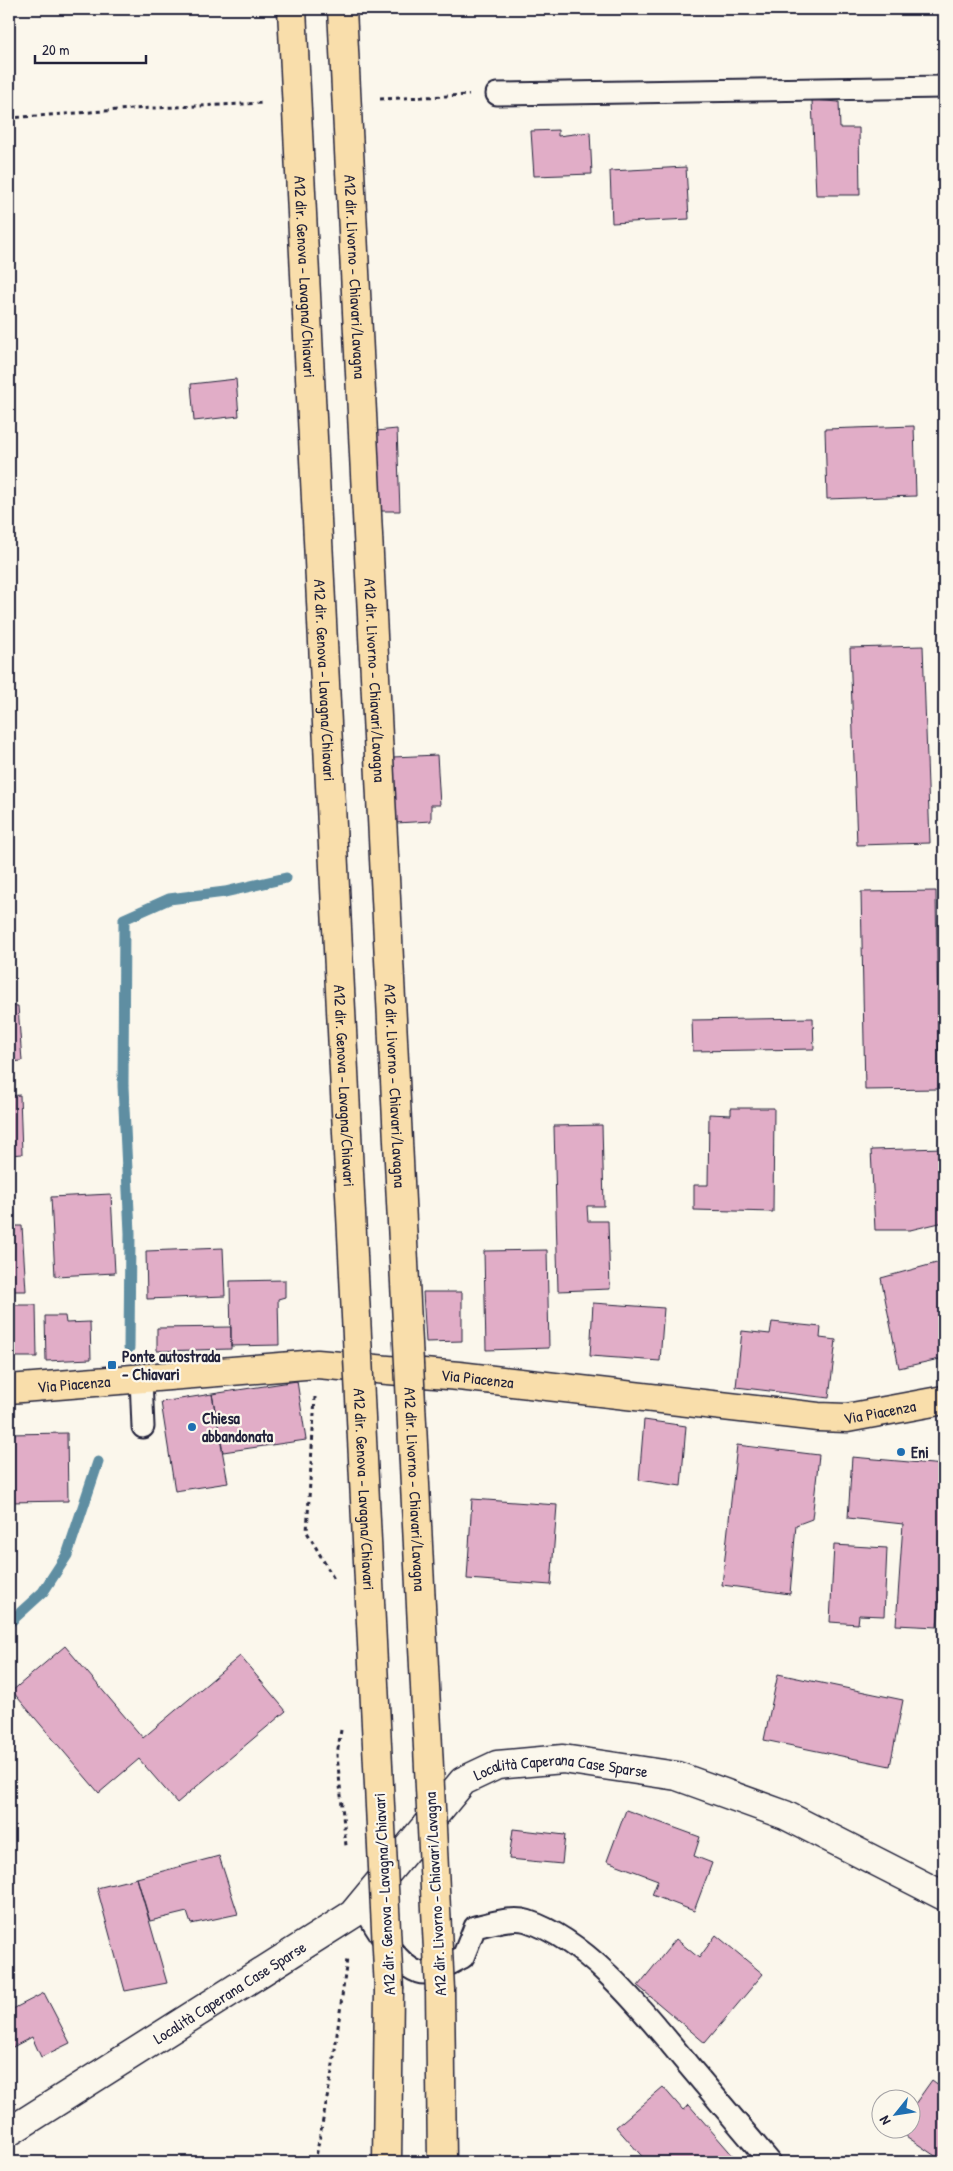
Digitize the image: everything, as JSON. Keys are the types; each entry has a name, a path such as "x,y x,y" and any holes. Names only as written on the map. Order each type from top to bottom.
{"main road":[{"name":"A12 dir. Genova - Lavagna/Chiavari","path":"292,9 389,1990 387,2162"},
{"name":"A12 dir. Livorno - Chiavari/Lavagna","path":"342,9 440,1990 442,2162"},
{"name":"Via Piacenza","path":"9,1389 318,1364 458,1376 798,1415 847,1418 944,1400"},
{"path":"847,1418 944,1420"}],"street":[{"name":"Località Caperana Case Sparse","path":"9,2132 358,1909 463,1781 497,1765 563,1759 677,1776 776,1812 944,1896"}],"lane":[{"path":"497,94 944,87"},
{"path":"141,1379 143,1427"},
{"path":"358,1909 411,1970 427,1973 463,1957 475,1927 503,1921 526,1920 566,1940 614,1980 650,2019 770,2162"}],"path":[{"path":"379,99 497,94"},
{"path":"9,118 132,108 270,103"},
{"path":"318,1364 306,1532 339,1588"},
{"path":"342,1726 337,1755 347,1854"},
{"path":"315,2162 332,2072 358,1909"}],"building":[{"path":"812,100 839,102 840,128 859,128 860,195 816,195"},
{"path":"558,130 558,136 590,132 592,174 534,176 531,131"},
{"path":"686,167 689,219 612,223 610,171"},
{"path":"236,379 239,416 194,421 191,384"},
{"path":"914,426 916,496 827,499 825,429"},
{"path":"397,429 400,511 380,511 376,431"},
{"path":"923,646 930,843 857,845 850,648"},
{"path":"437,755 440,805 431,805 431,821 396,823 393,757"},
{"path":"936,891 939,1089 865,1090 861,892"},
{"path":"9,1006 18,1006 22,1061 9,1062"},
{"path":"813,1018 814,1049 693,1051 692,1020"},
{"path":"20,1095 22,1154 9,1155 9,1096"},
{"path":"731,1108 774,1108 773,1212 694,1210 694,1185 708,1185 709,1114 731,1115"},
{"path":"602,1125 604,1206 587,1206 588,1221 608,1221 610,1289 558,1291 554,1126"},
{"path":"944,1148 944,1222 910,1230 875,1230 871,1150"},
{"path":"111,1194 115,1273 55,1276 51,1197"},
{"path":"9,1226 22,1226 26,1291 9,1291"},
{"path":"223,1248 225,1296 147,1299 146,1251"},
{"path":"547,1250 549,1348 486,1350 484,1251"},
{"path":"944,1261 944,1358 899,1368 881,1278"},
{"path":"285,1280 285,1297 278,1299 279,1345 231,1346 230,1281"},
{"path":"423,1292 462,1292 462,1341 426,1342"},
{"path":"593,1303 664,1308 660,1361 590,1356"},
{"path":"9,1305 36,1305 37,1357 9,1357"},
{"path":"45,1316 65,1316 66,1323 90,1322 91,1359 46,1361"},
{"path":"772,1322 821,1327 820,1338 836,1340 829,1398 736,1387 742,1331 770,1334"},
{"path":"231,1327 231,1349 157,1351 157,1328"},
{"path":"297,1381 306,1440 223,1452 212,1394"},
{"name":"Chiesa abbandonata","path":"212,1394 228,1483 175,1491 161,1402"},
{"path":"644,1420 686,1426 681,1486 639,1480"},
{"path":"67,1433 68,1501 9,1502 9,1434"},
{"path":"737,1445 819,1455 812,1519 796,1525 790,1594 722,1585"},
{"path":"852,1457 944,1465 944,1546 937,1627 896,1625 903,1524 848,1518"},
{"path":"472,1499 557,1505 551,1585 467,1579"},
{"path":"834,1545 887,1548 884,1616 859,1615 858,1624 830,1622"},
{"path":"65,1646 143,1738 240,1656 286,1711 177,1803 139,1759 99,1793 12,1691"},
{"path":"778,1674 903,1700 890,1766 764,1740"},
{"path":"626,1810 700,1837 694,1856 712,1863 694,1911 652,1895 658,1880 607,1861"},
{"path":"513,1829 565,1835 562,1864 509,1859"},
{"path":"219,1856 238,1914 191,1924 187,1912 150,1921 137,1878"},
{"path":"137,1878 167,1983 125,1991 97,1888"},
{"path":"716,1935 763,1974 705,2043 638,1986 676,1939 699,1958"},
{"path":"44,1993 70,2043 41,2057 32,2037 9,2049 9,2011"},
{"path":"932,2080 944,2089 944,2162 909,2138 920,2138 920,2097"},
{"path":"663,2087 683,2110 689,2105 735,2158 730,2162 647,2162 616,2127"}],"waterway":[{"path":"129,1348 130,1233 123,1086 124,919 169,899 225,892 286,878"},
{"path":"9,1623 43,1592 67,1555 98,1462"}],"place":[{"name":"Ponte autostrada - Chiavari","path":"112,1365"},
{"name":"Chiesa abbandonata","path":"192,1427"},
{"name":"Eni","path":"901,1452"}]}
